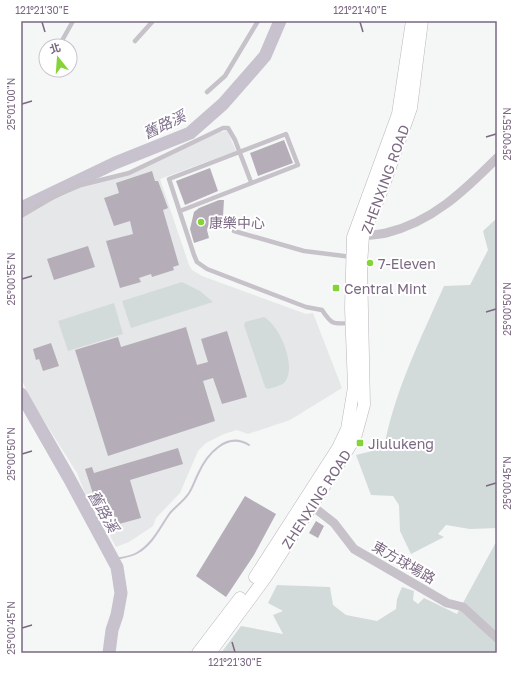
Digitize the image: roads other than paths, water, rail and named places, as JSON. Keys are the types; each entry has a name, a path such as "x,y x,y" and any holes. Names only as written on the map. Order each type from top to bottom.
{"street":[{"name":"ZHENXING ROAD","path":"210,653 266,577 308,503 347,429 354,387 357,323 356,257 358,237 400,108 412,21"},
{"name":"ZHENXING ROAD","path":"358,237 382,190 411,108 422,21"},
{"path":"358,237 388,233 429,217 457,197 497,158"},
{"name":"ZHENXING ROAD","path":"198,653 247,590 308,503"},
{"name":"東方球場路","path":"308,503 334,523 354,549 447,603 463,607 497,638"}],"lane":[{"path":"63,38 73,21"},
{"path":"135,41 153,21"},
{"path":"207,92 226,76 258,21"},
{"path":"21,216 55,196 81,185 129,173 223,128 228,128 251,182"},
{"path":"180,211 298,164 286,134 169,179 194,255 202,266 306,307 322,310 328,321 335,324 357,323"},
{"path":"234,231 304,251 356,257"}],"waterway":[{"name":"舊路溪","path":"21,208 115,163 190,133 223,104 265,56 280,21"},
{"name":"舊路溪","path":"21,394 69,478 117,567 121,593 117,615 112,630 109,653"},
{"path":"114,559 134,554 148,545 170,513 187,496 202,466 212,452 226,443 233,441 241,441 249,445"}],"place":[{"name":"康樂中心","path":"201,222"},
{"name":"7-Eleven","path":"370,263"},
{"name":"Central Mint","path":"336,288"},
{"name":"Jiulukeng","path":"360,443"}]}
